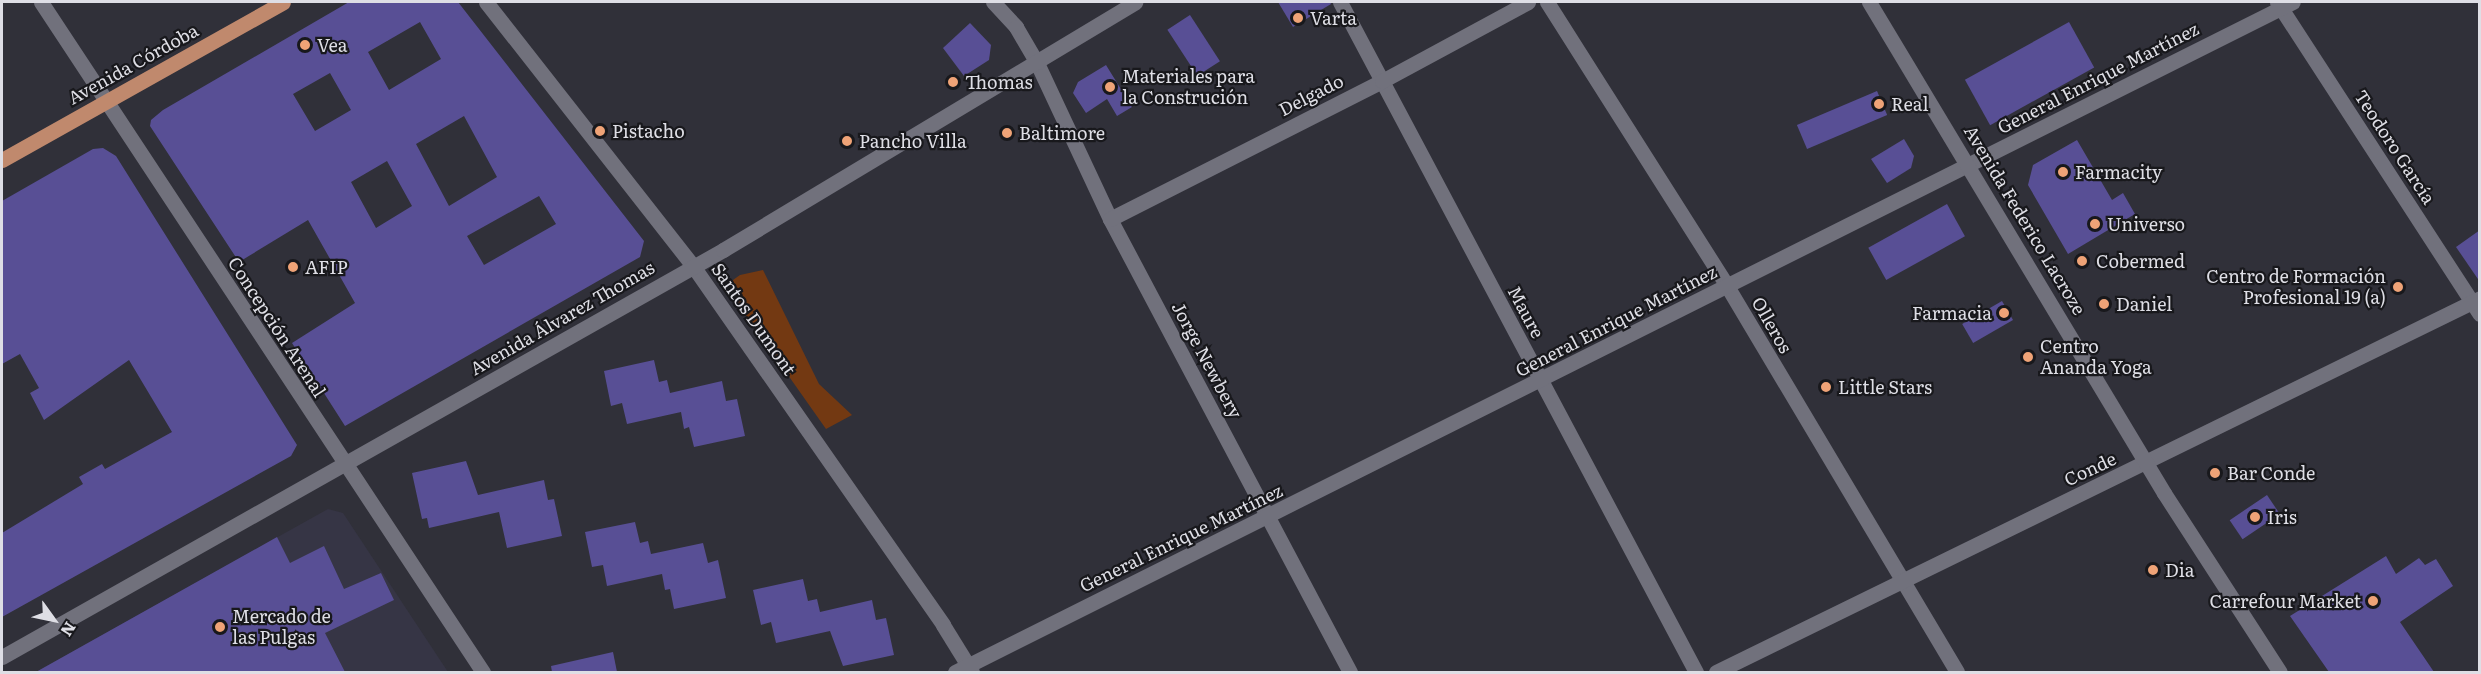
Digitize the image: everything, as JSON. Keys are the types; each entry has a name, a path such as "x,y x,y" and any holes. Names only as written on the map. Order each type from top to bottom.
{"main road":[{"name":"Avenida Córdoba","path":"2,160 283,2"}],"street":[{"name":"Concepción Arenal","path":"40,2 483,672"},
{"name":"Santos Dumont","path":"486,2 693,266 966,670"},
{"name":"Jorge Newbery","path":"993,2 1016,27 1037,63 1110,219 1350,672"},
{"name":"Avenida Álvarez Thomas","path":"2,657 693,266 1037,63 1135,2"},
{"name":"Maure","path":"1340,2 1696,672"},
{"name":"Delgado","path":"1110,219 1382,81 1528,2"},
{"name":"Olleros","path":"1547,2 1727,286 1900,581 1957,672"},
{"name":"Avenida Federico Lacroze","path":"1869,2 2147,463 2280,672"},
{"name":"General Enrique Martínez","path":"966,670 1269,516 1541,382 2284,4"},
{"name":"Teodoro García","path":"2284,4 2477,305"},
{"name":"Conde","path":"1716,672 1900,581 2477,305"}],"shaded area":[{"path":"763,270 819,384 852,415 826,429 730,293 733,280 740,275"},
{"name":"Mercado de las Pulgas","path":"328,509 343,513 448,672 36,672"}],"building":[{"path":"349,2 458,2 644,241 640,257 345,426 292,343 355,303 308,220 239,262 150,126 151,120 163,110","holes":["420,22 441,59 389,90 368,52","330,73 351,110 315,131 293,94","464,116 497,177 449,206 416,144","387,161 412,206 376,228 351,182","539,196 556,224 484,265 467,236"]},
{"name":"Varta","path":"1278,2 1330,2 1331,4 1293,27"},
{"path":"1190,15 1220,61 1197,76 1167,30"},
{"path":"2069,22 2094,67 1990,125 1965,80"},
{"path":"970,23 991,45 989,60 964,76 943,48"},
{"path":"1106,65 1132,107 1117,116 1107,99 1086,113 1073,93 1078,82"},
{"path":"1877,91 1887,115 1807,149 1797,125"},
{"path":"1904,139 1914,156 1911,168 1887,183 1871,159"},
{"path":"2077,140 2112,200 2123,193 2135,214 2068,254 2028,185 2033,165"},
{"path":"103,148 116,156 297,445 291,456 2,617 2,533 83,484 79,477 102,464 105,469 172,432 129,360 44,420 30,393 39,388 20,354 2,364 2,201 93,149"},
{"path":"1947,204 1965,236 1886,280 1868,248"},
{"path":"2480,230 2480,282 2456,247"},
{"path":"2002,301 2013,320 1973,343 1962,324"},
{"path":"654,360 659,382 667,380 670,393 722,381 726,401 737,399 745,436 694,447 689,427 684,429 681,412 627,424 622,403 611,406 604,371"},
{"path":"466,461 478,495 544,480 548,500 554,499 562,536 507,548 499,512 429,528 427,518 422,519 412,473"},
{"name":"Iris","path":"2267,495 2280,514 2243,539 2230,520"},
{"path":"635,522 640,543 648,541 651,554 703,543 708,563 718,560 726,598 674,609 670,589 665,590 662,574 607,586 603,565 592,567 585,532"},
{"name":"Mercado de las Pulgas","path":"277,537 290,563 324,546 344,589 381,573 394,600 325,633 345,672 36,672"},
{"name":"Carrefour Market","path":"2386,556 2396,574 2419,558 2425,565 2436,559 2453,586 2400,622 2434,672 2329,672 2290,616"},
{"path":"803,579 808,601 817,599 820,612 872,600 876,620 886,618 894,655 843,666 830,631 776,643 771,622 761,625 753,590"},
{"path":"613,652 617,672 552,672 551,666"}],"place":[{"name":"Varta","path":"1298,18"},
{"name":"Vea","path":"305,45"},
{"name":"Thomas","path":"953,82"},
{"name":"Materiales para la Construción","path":"1110,87"},
{"name":"Real","path":"1879,104"},
{"name":"Pistacho","path":"600,131"},
{"name":"Baltimore","path":"1007,133"},
{"name":"Pancho Villa","path":"847,141"},
{"name":"Farmacity","path":"2063,172"},
{"name":"Universo","path":"2095,224"},
{"name":"Cobermed","path":"2082,261"},
{"name":"AFIP","path":"293,267"},
{"name":"Centro de Formación Profesional 19 (a)","path":"2398,287"},
{"name":"Daniel","path":"2104,304"},
{"name":"Farmacia","path":"2004,313"},
{"name":"Centro Ananda Yoga","path":"2028,357"},
{"name":"Little Stars","path":"1826,387"},
{"name":"Bar Conde","path":"2215,473"},
{"name":"Iris","path":"2255,517"},
{"name":"Dia","path":"2153,570"},
{"name":"Carrefour Market","path":"2373,601"},
{"name":"Mercado de las Pulgas","path":"220,627"}]}
